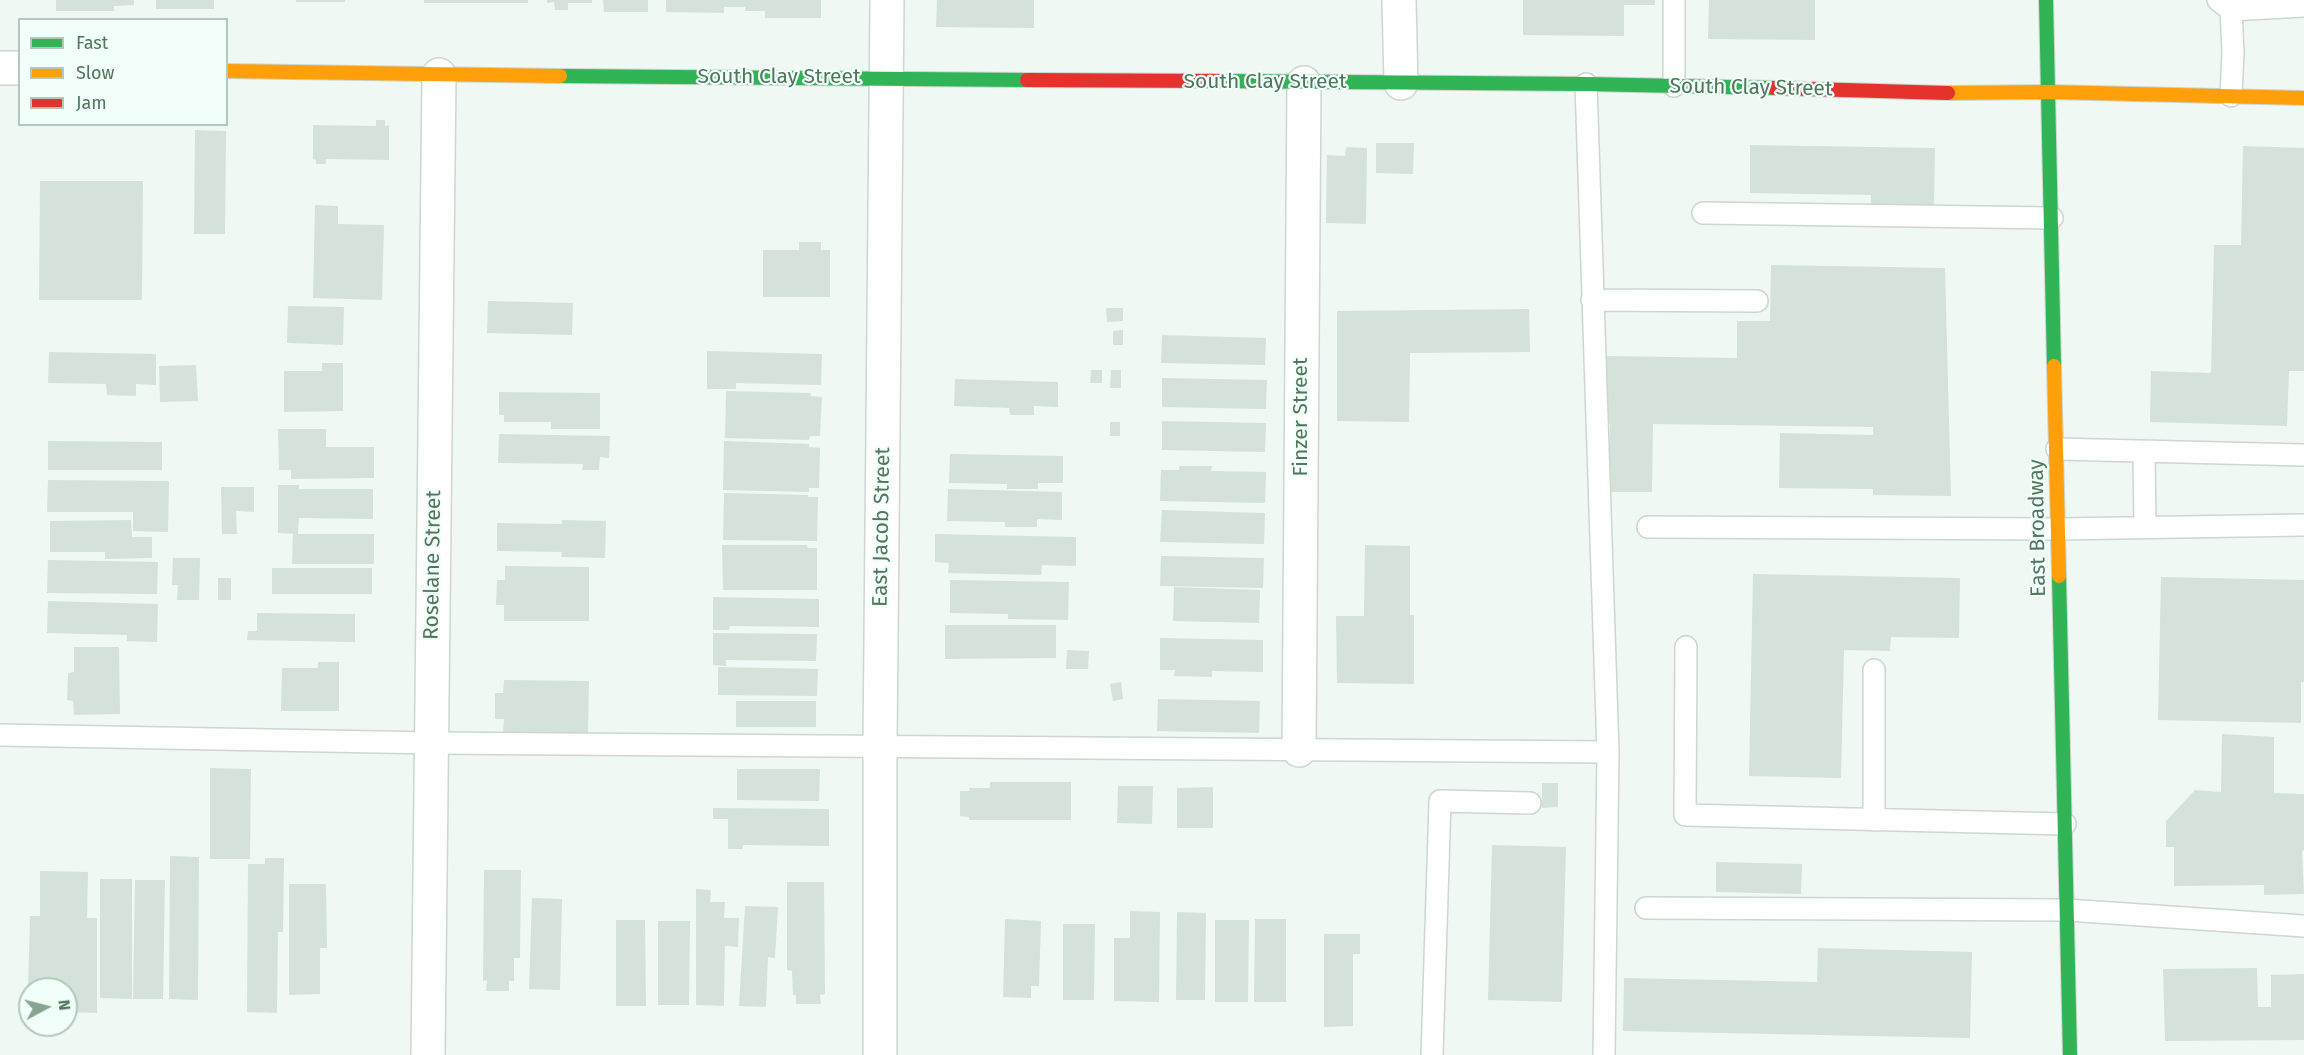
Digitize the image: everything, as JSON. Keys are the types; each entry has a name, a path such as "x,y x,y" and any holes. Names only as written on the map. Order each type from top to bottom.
{"street":[{"name":"East Jacob Street","path":"880,1055 880,746 887,0"},
{"path":"1399,0 1401,83"},
{"name":"East Broadway","path":"2046,0 2070,1055"},
{"path":"0,68 18,68"},
{"name":"South Clay Street","path":"228,71 439,75 1586,84 2304,98"},
{"name":"Roselane Street","path":"428,1055 439,75"},
{"name":"Finzer Street","path":"1299,750 1304,83"}],"lane":[{"path":"1674,0 1674,86"},
{"path":"2230,96 2233,52 2224,5 2304,6"},
{"path":"1586,84 1608,752 1604,1055"},
{"path":"1703,213 2052,218"},
{"path":"1592,300 1757,301"},
{"path":"2057,449 2304,455"},
{"path":"2144,452 2145,527"},
{"path":"1648,527 2059,529 2304,525"},
{"path":"1686,647 1685,815 2065,824"},
{"path":"1874,670 1874,820"},
{"path":"0,735 432,743 1608,752"},
{"path":"1432,1055 1440,801 1530,803"},
{"path":"1646,908 2067,910 2304,926"}],"building":[{"path":"56,0 134,0 134,5 114,6 114,11 56,11"},
{"path":"156,0 214,0 214,9 156,9"},
{"path":"296,0 345,0 345,2 296,2"},
{"path":"424,0 528,0 528,3 424,3"},
{"path":"547,0 592,0 592,3 568,3 568,10 555,10 554,2 547,3"},
{"path":"603,0 648,0 648,12 604,12"},
{"path":"666,0 821,0 821,18 765,18 765,11 745,11 745,7 724,7 724,13 666,12"},
{"path":"937,0 1034,0 1034,28 936,27"},
{"path":"1523,0 1655,0 1655,5 1624,5 1624,36 1523,35"},
{"path":"1709,0 1815,0 1815,40 1708,39"},
{"path":"376,120 385,120 385,126 389,125 389,160 326,159 326,164 316,164 316,160 313,159 313,125 376,126"},
{"path":"195,130 226,131 225,234 194,234"},
{"path":"1376,143 1414,143 1413,174 1376,173"},
{"path":"1750,145 1935,148 1934,207 1871,210 1871,195 1750,193"},
{"path":"2243,146 2304,148 2304,371 2289,371 2287,426 2150,422 2151,371 2211,373 2214,245 2241,245"},
{"path":"1346,147 1367,148 1366,224 1326,223 1327,155 1345,156"},
{"path":"40,181 143,181 142,300 39,300"},
{"path":"315,205 338,206 338,224 384,225 382,300 313,298"},
{"path":"799,242 821,242 821,250 830,250 830,297 763,297 763,250 799,250"},
{"path":"1771,265 1945,268 1951,496 1873,495 1873,489 1779,488 1780,433 1873,435 1873,427 1653,424 1652,492 1609,492 1610,424 1605,423 1606,356 1737,358 1737,321 1770,321"},
{"path":"488,301 573,303 572,335 487,333"},
{"path":"288,306 344,307 343,345 287,343"},
{"path":"1106,308 1123,308 1123,321 1107,322"},
{"path":"1529,309 1530,352 1410,353 1409,422 1337,421 1337,311"},
{"path":"1123,330 1123,345 1113,345 1113,331"},
{"path":"1162,335 1266,338 1265,365 1161,363"},
{"path":"707,351 822,354 821,385 736,383 736,389 707,389"},
{"path":"49,352 156,354 156,385 136,384 136,396 107,395 106,384 48,383"},
{"path":"322,363 343,363 343,411 284,412 284,371 322,371"},
{"path":"196,365 198,401 160,402 159,366"},
{"path":"1091,370 1102,370 1102,383 1090,383"},
{"path":"1111,370 1121,370 1121,388 1110,388"},
{"path":"1162,378 1267,380 1266,409 1162,407"},
{"path":"955,379 1058,382 1058,407 1034,406 1034,415 1010,415 1009,408 954,406"},
{"path":"726,391 811,393 810,396 822,397 820,436 810,436 809,440 725,438"},
{"path":"499,392 600,393 600,429 551,429 551,422 504,422 504,415 499,415"},
{"path":"1162,421 1266,423 1265,452 1162,450"},
{"path":"1110,422 1120,422 1120,436 1110,436"},
{"path":"278,429 326,429 326,447 374,447 374,478 291,479 291,470 279,470"},
{"path":"499,434 610,436 609,458 600,457 599,470 582,470 583,464 498,463"},
{"path":"48,441 162,442 162,470 48,470"},
{"path":"724,441 809,444 809,447 820,448 819,488 809,488 809,492 723,490"},
{"path":"950,454 1063,456 1063,483 1038,483 1038,489 1007,489 1007,484 949,483"},
{"path":"1179,466 1212,466 1211,471 1266,472 1265,503 1160,501 1161,470 1179,470"},
{"path":"48,480 169,481 168,532 133,531 133,512 47,512"},
{"path":"278,485 299,485 299,489 373,489 373,519 299,518 298,534 278,533"},
{"path":"221,487 254,487 254,512 236,511 237,534 222,534"},
{"path":"948,489 1062,492 1062,520 1037,519 1037,527 1005,527 1005,522 947,521"},
{"path":"724,493 818,497 817,541 723,540"},
{"path":"1162,510 1265,513 1264,544 1160,542"},
{"path":"131,520 132,537 152,537 152,558 105,559 105,552 50,552 50,521"},
{"path":"562,520 606,521 605,558 561,557 562,552 497,551 497,523 562,524"},
{"path":"293,534 374,534 374,564 292,564"},
{"path":"935,534 1076,537 1076,566 1042,565 1041,575 948,573 949,563 935,562"},
{"path":"722,545 807,545 808,548 817,548 817,590 723,590"},
{"path":"1365,545 1410,546 1410,615 1414,615 1414,684 1337,683 1336,616 1364,616"},
{"path":"1161,556 1264,558 1263,588 1160,586"},
{"path":"173,558 200,558 199,600 177,600 178,585 172,585"},
{"path":"48,560 158,562 157,594 47,593"},
{"path":"505,566 589,567 589,621 504,621 504,605 496,605 497,580 505,580"},
{"path":"272,568 372,568 372,594 272,594"},
{"path":"1753,574 1960,578 1959,638 1891,637 1890,651 1844,650 1841,778 1749,776"},
{"path":"2161,577 2304,580 2304,682 2301,682 2301,723 2158,720"},
{"path":"218,578 231,578 231,600 218,600"},
{"path":"950,580 1069,582 1068,620 1008,619 1008,614 950,613"},
{"path":"1174,587 1260,590 1259,623 1173,621"},
{"path":"713,597 819,599 819,627 730,626 729,630 713,630"},
{"path":"48,601 158,604 157,642 127,641 127,635 47,633"},
{"path":"257,613 355,614 355,642 247,640 248,631 257,631"},
{"path":"945,625 1056,625 1056,658 945,659"},
{"path":"713,633 817,634 816,661 726,660 726,666 713,665"},
{"path":"1160,638 1263,640 1263,672 1212,671 1212,677 1174,676 1175,670 1160,670"},
{"path":"74,647 119,647 120,714 74,715 73,701 67,700 68,673 74,672"},
{"path":"1067,650 1089,651 1088,669 1066,669"},
{"path":"318,662 339,662 339,711 281,711 282,668 318,668"},
{"path":"718,667 818,669 817,696 718,695"},
{"path":"504,680 589,681 588,734 503,733 504,719 495,719 495,693 503,693"},
{"path":"1121,682 1123,699 1113,701 1110,684"},
{"path":"1158,699 1260,701 1259,733 1157,731"},
{"path":"736,701 816,701 816,727 736,727"},
{"path":"2222,734 2274,737 2274,793 2304,794 2304,850 2302,851 2304,894 2264,895 2264,885 2174,886 2174,847 2166,847 2166,821 2195,790 2221,792"},
{"path":"210,768 251,769 250,859 210,859"},
{"path":"737,769 820,769 819,801 737,800"},
{"path":"990,782 1071,782 1071,820 969,820 969,817 960,816 960,791 970,791 969,788 990,788"},
{"path":"1542,783 1558,783 1558,807 1542,808"},
{"path":"1118,786 1153,786 1152,824 1117,823"},
{"path":"1213,787 1213,828 1177,828 1177,788"},
{"path":"713,808 829,809 829,846 743,845 743,849 728,849 728,819 713,819"},
{"path":"1492,845 1566,847 1562,1002 1488,1000"},
{"path":"170,856 199,857 198,1000 169,999"},
{"path":"265,858 284,858 283,932 278,932 277,1013 247,1012 248,864 265,864"},
{"path":"1716,862 1802,864 1801,894 1716,892"},
{"path":"484,870 521,870 520,958 514,958 514,981 509,981 509,991 486,991 487,980 483,981"},
{"path":"40,871 88,872 87,918 97,918 97,1013 78,1012 78,977 28,977 30,916 40,916"},
{"path":"100,879 132,879 132,999 100,998"},
{"path":"135,880 165,880 163,999 133,999"},
{"path":"787,882 824,882 825,994 820,995 821,1004 796,1004 796,995 793,995 792,971 787,970"},
{"path":"289,884 326,884 327,948 320,948 320,994 289,995"},
{"path":"696,889 711,890 710,902 725,902 724,918 739,918 738,947 725,946 724,1006 696,1005"},
{"path":"532,898 562,899 560,990 529,989"},
{"path":"745,906 778,907 775,958 768,957 766,1007 739,1006"},
{"path":"1130,911 1160,912 1159,1002 1114,1001 1114,938 1130,938"},
{"path":"1177,912 1206,913 1205,1000 1176,1000"},
{"path":"1005,919 1041,921 1039,986 1031,986 1031,998 1003,997"},
{"path":"1255,919 1286,919 1286,1002 1254,1002"},
{"path":"616,920 645,920 646,1006 616,1006"},
{"path":"1215,920 1249,920 1248,1002 1215,1002"},
{"path":"658,921 690,921 689,1005 658,1005"},
{"path":"1063,924 1095,924 1094,1000 1063,1000"},
{"path":"1324,934 1360,934 1360,954 1353,954 1353,1026 1324,1027"},
{"path":"1818,948 1972,952 1970,1038 1623,1031 1624,978 1817,982"},
{"path":"2257,968 2258,1007 2271,1007 2271,975 2304,974 2304,1040 2165,1041 2163,969"}],"traffic: fast":[{"path":"2046,0 2054,366"},
{"path":"560,76 1027,80"},
{"path":"1219,81 1774,88"},
{"path":"2059,576 2070,1055"}],"traffic: slow":[{"path":"228,71 560,76"},
{"path":"1948,93 2049,92 2304,98"},
{"path":"2054,366 2059,576"}],"traffic: jam":[{"path":"1027,80 1219,81"},
{"path":"1774,88 1948,93"}]}
